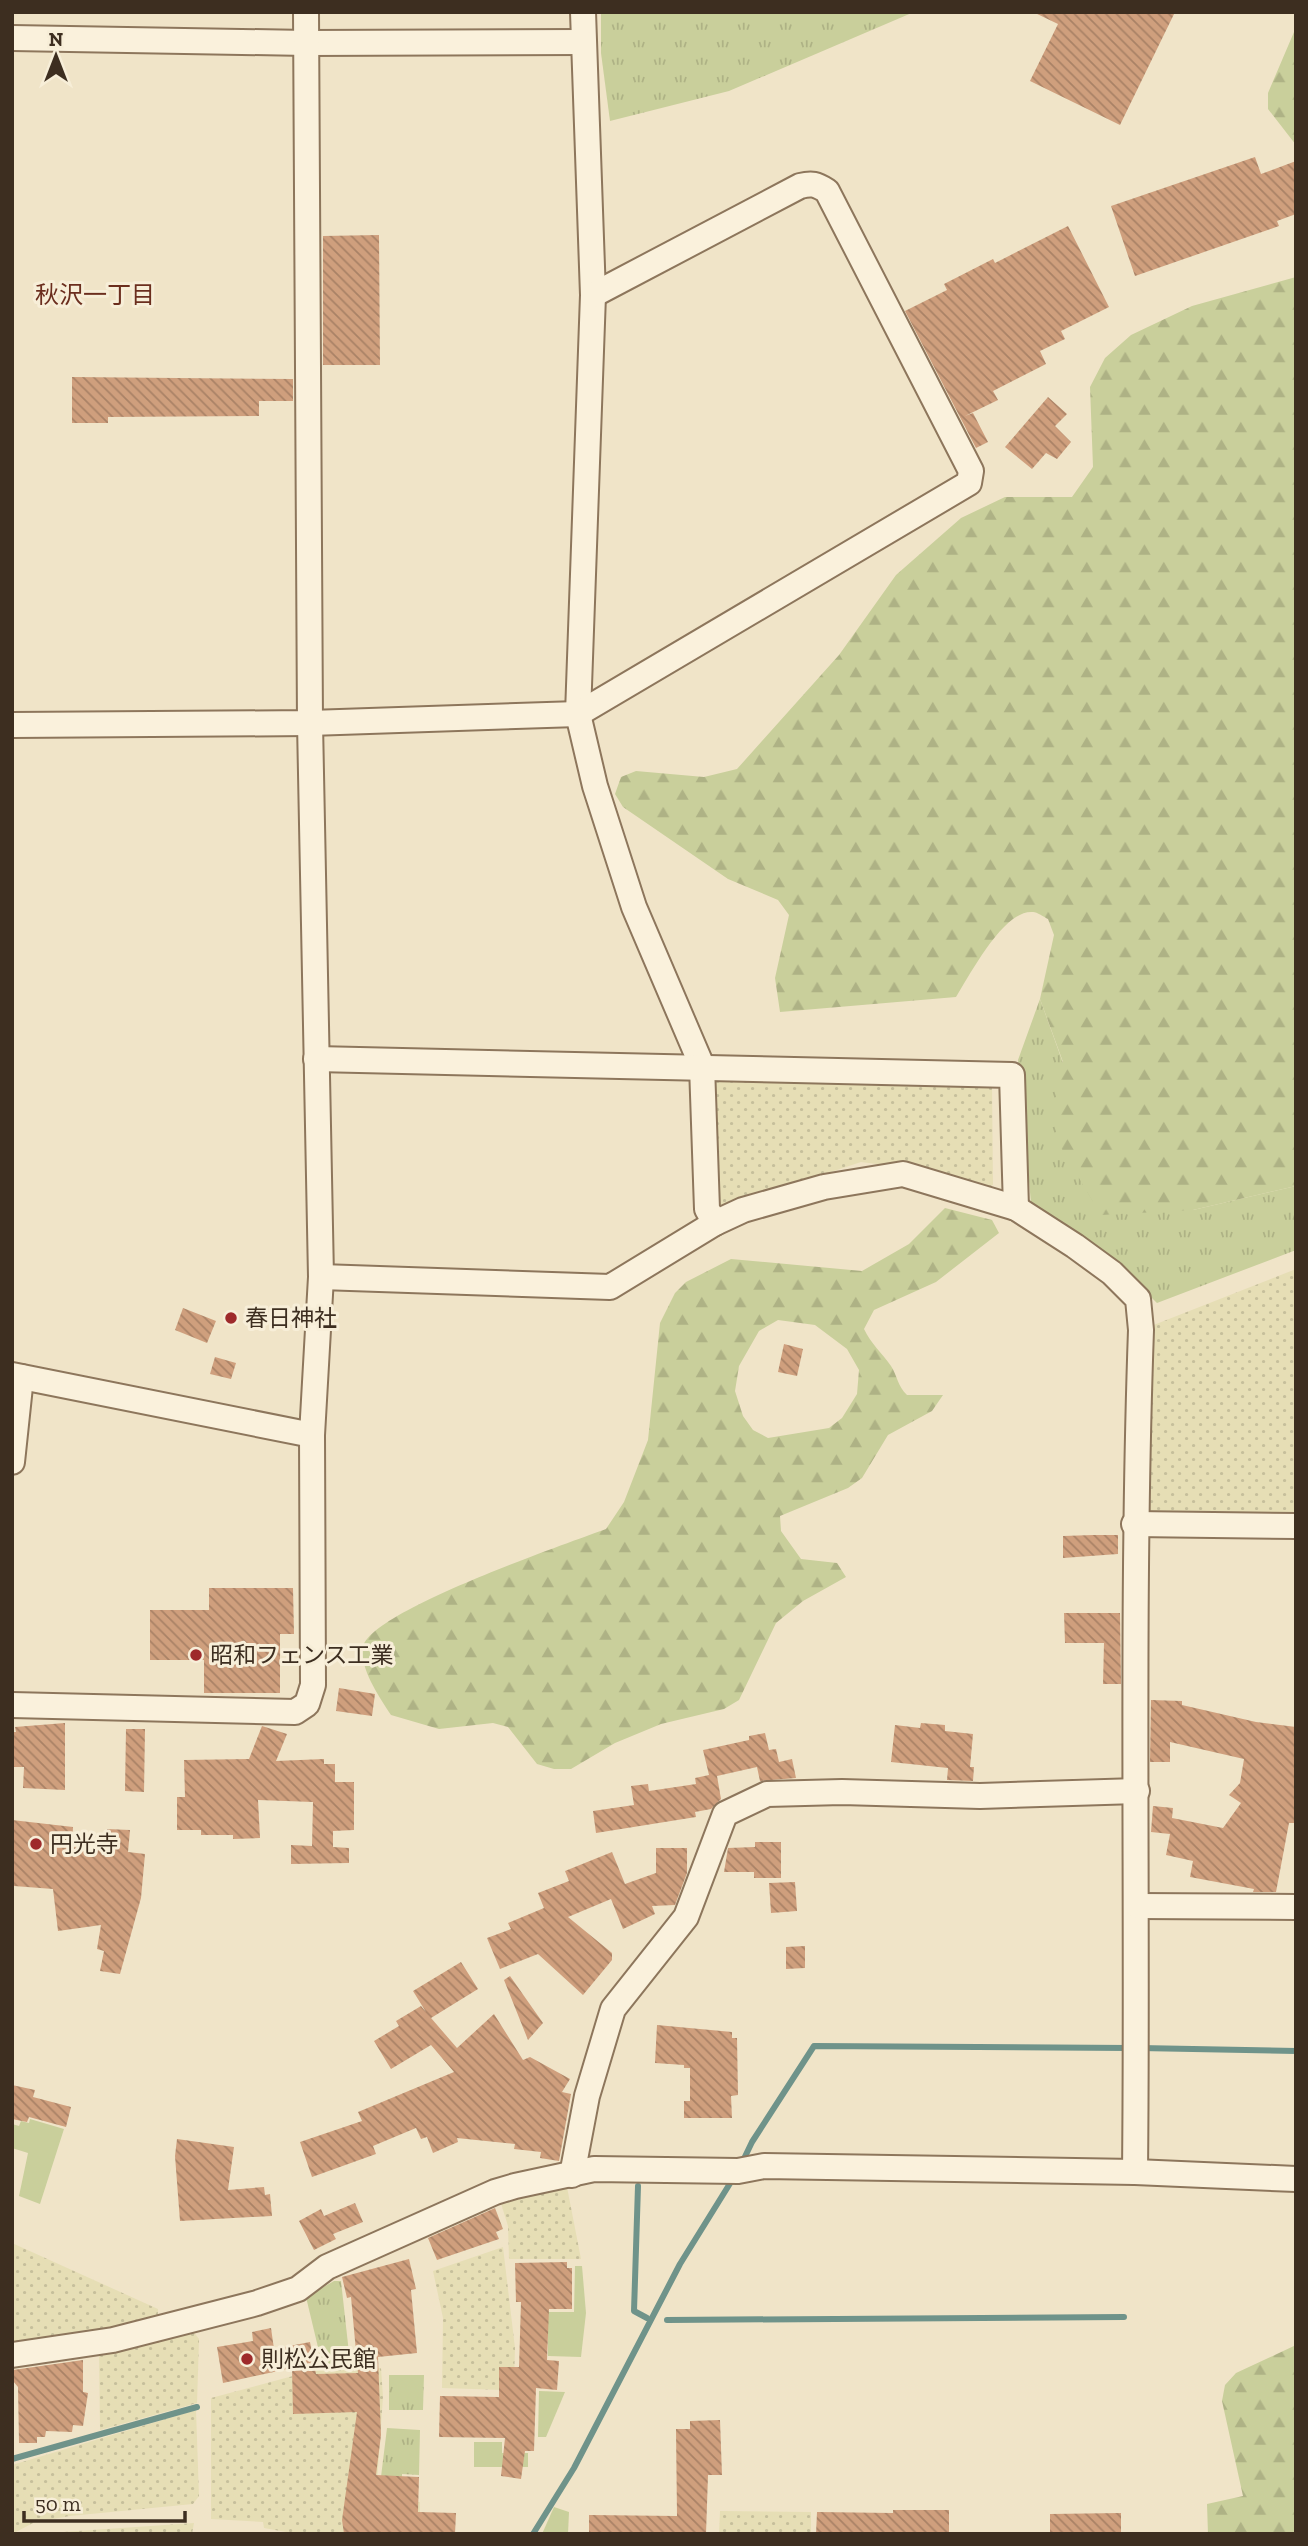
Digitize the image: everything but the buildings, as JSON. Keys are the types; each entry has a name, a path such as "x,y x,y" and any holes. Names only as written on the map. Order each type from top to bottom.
{"street":[{"path":"12,1705 295,1712 302,1709 311,1696 313,1685 312,1435 321,1276 310,723 306,12"},
{"path":"583,12 593,295 578,714 595,786 634,907 702,1066 707,1209 715,1223"},
{"path":"12,38 307,43 582,42"},
{"path":"12,725 310,723 578,714 967,487 971,471 827,191 819,186 811,183 800,186 593,295"},
{"path":"316,1059 1012,1075 1016,1208"},
{"path":"321,1276 610,1287 715,1223 743,1210 824,1187 903,1174 1016,1208 1112,1273 1138,1299 1141,1313 1134,1524 1138,1906 1135,2172"},
{"path":"12,1462 17,1376 312,1435"},
{"path":"1134,1524 1296,1526"},
{"path":"572,2175 587,2096 613,2010 686,1917 725,1814 767,1794 842,1792 980,1796 1137,1791"},
{"path":"1138,1906 1296,1908"},
{"path":"12,2356 113,2340 267,2300 298,2290 327,2267 495,2192 594,2169 738,2171 764,2166 1135,2172 1296,2179"}],"shaded area":[{"path":"722,1077 992,1084 993,1185 982,1189 916,1169 861,1162 720,1209 710,1201 708,1087"},
{"path":"1296,1269 1296,1517 1155,1522 1143,1508 1146,1328"},
{"path":"567,2187 581,2259 509,2259 508,2226 499,2197"},
{"path":"12,2243 158,2309 158,2321 12,2347"},
{"path":"503,2247 515,2348 514,2383 503,2390 442,2388 443,2318 433,2271"},
{"path":"193,2331 199,2339 197,2403 100,2430 99,2351"},
{"path":"381,2368 383,2397 376,2497 420,2502 420,2534 297,2534 264,2528 263,2522 211,2519 211,2398 315,2370"},
{"path":"196,2410 199,2496 193,2504 70,2516 35,2522 12,2534 12,2465"},
{"path":"720,2511 811,2512 811,2534 719,2534"},
{"path":"194,2523 192,2534 57,2534 63,2532"}],"green space":[{"path":"601,12 914,12 729,91 610,121 601,53"},
{"path":"1296,12 1296,145 1268,109 1268,93 1294,32"},
{"path":"1296,277 1296,1186 1193,1210 1101,1215 1057,1141 1057,1073 1063,1062 1040,999 1054,935 1048,919 1033,912 1022,914 1011,921 989,945 956,997 780,1012 775,978 789,915 778,900 728,879 623,807 615,794 621,777 636,771 704,777 737,769 839,655 896,575 961,518 1005,497 1072,497 1093,467 1090,387 1105,358 1131,335 1192,306"},
{"path":"1040,999 1063,1063 1193,1210 1296,1186 1296,1250 1157,1303 1115,1262 1031,1203 1018,1060"},
{"path":"945,1208 992,1220 999,1233 936,1282 874,1310 864,1329 891,1366 904,1392 907,1395 943,1395 932,1411 888,1435 862,1478 848,1488 780,1516 781,1531 801,1559 837,1563 846,1577 803,1601 776,1623 739,1700 724,1709 661,1724 615,1743 571,1769 554,1769 537,1764 508,1727 493,1723 439,1729 391,1715 371,1682 364,1664 363,1647 374,1632 398,1615 472,1580 606,1529 624,1502 648,1440 660,1323 675,1293 686,1282 731,1259 862,1271 909,1244","holes":["778,1320 815,1325 847,1349 859,1370 857,1394 842,1418 829,1428 768,1438 753,1430 743,1416 735,1391 739,1366 759,1331"]},
{"path":"30,2119 64,2129 40,2204 19,2196 28,2153 12,2148 12,2124 19,2126 21,2121 29,2123"},
{"path":"575,2266 582,2266 586,2313 581,2357 548,2356 548,2312 574,2312"},
{"path":"334,2281 341,2281 350,2362 322,2364 306,2297"},
{"path":"1296,2345 1296,2534 1208,2534 1207,2504 1243,2496 1222,2401 1225,2385 1236,2373"},
{"path":"389,2375 424,2375 423,2410 389,2410"},
{"path":"539,2391 565,2392 546,2437 538,2437"},
{"path":"387,2428 420,2430 419,2475 402,2474 402,2496 379,2493"},
{"path":"474,2442 502,2442 502,2453 528,2453 528,2467 474,2467"},
{"path":"554,2507 569,2512 568,2534 542,2534"}],"waterway":[{"path":"741,2165 752,2142 814,2046 1129,2048"},
{"path":"1140,2048 1296,2051"},
{"path":"533,2534 574,2468 680,2264 734,2177"},
{"path":"638,2186 634,2311 647,2318"},
{"path":"667,2320 1124,2317"},
{"path":"12,2459 197,2407"}],"place":[{"name":"春日神社","path":"231,1318"},
{"name":"昭和フェンス工業","path":"196,1655"},
{"name":"円光寺","path":"36,1844"},
{"name":"則松公民館","path":"247,2359"}],"district":[{"name":"秋沢一丁目","path":"95,295"}]}
